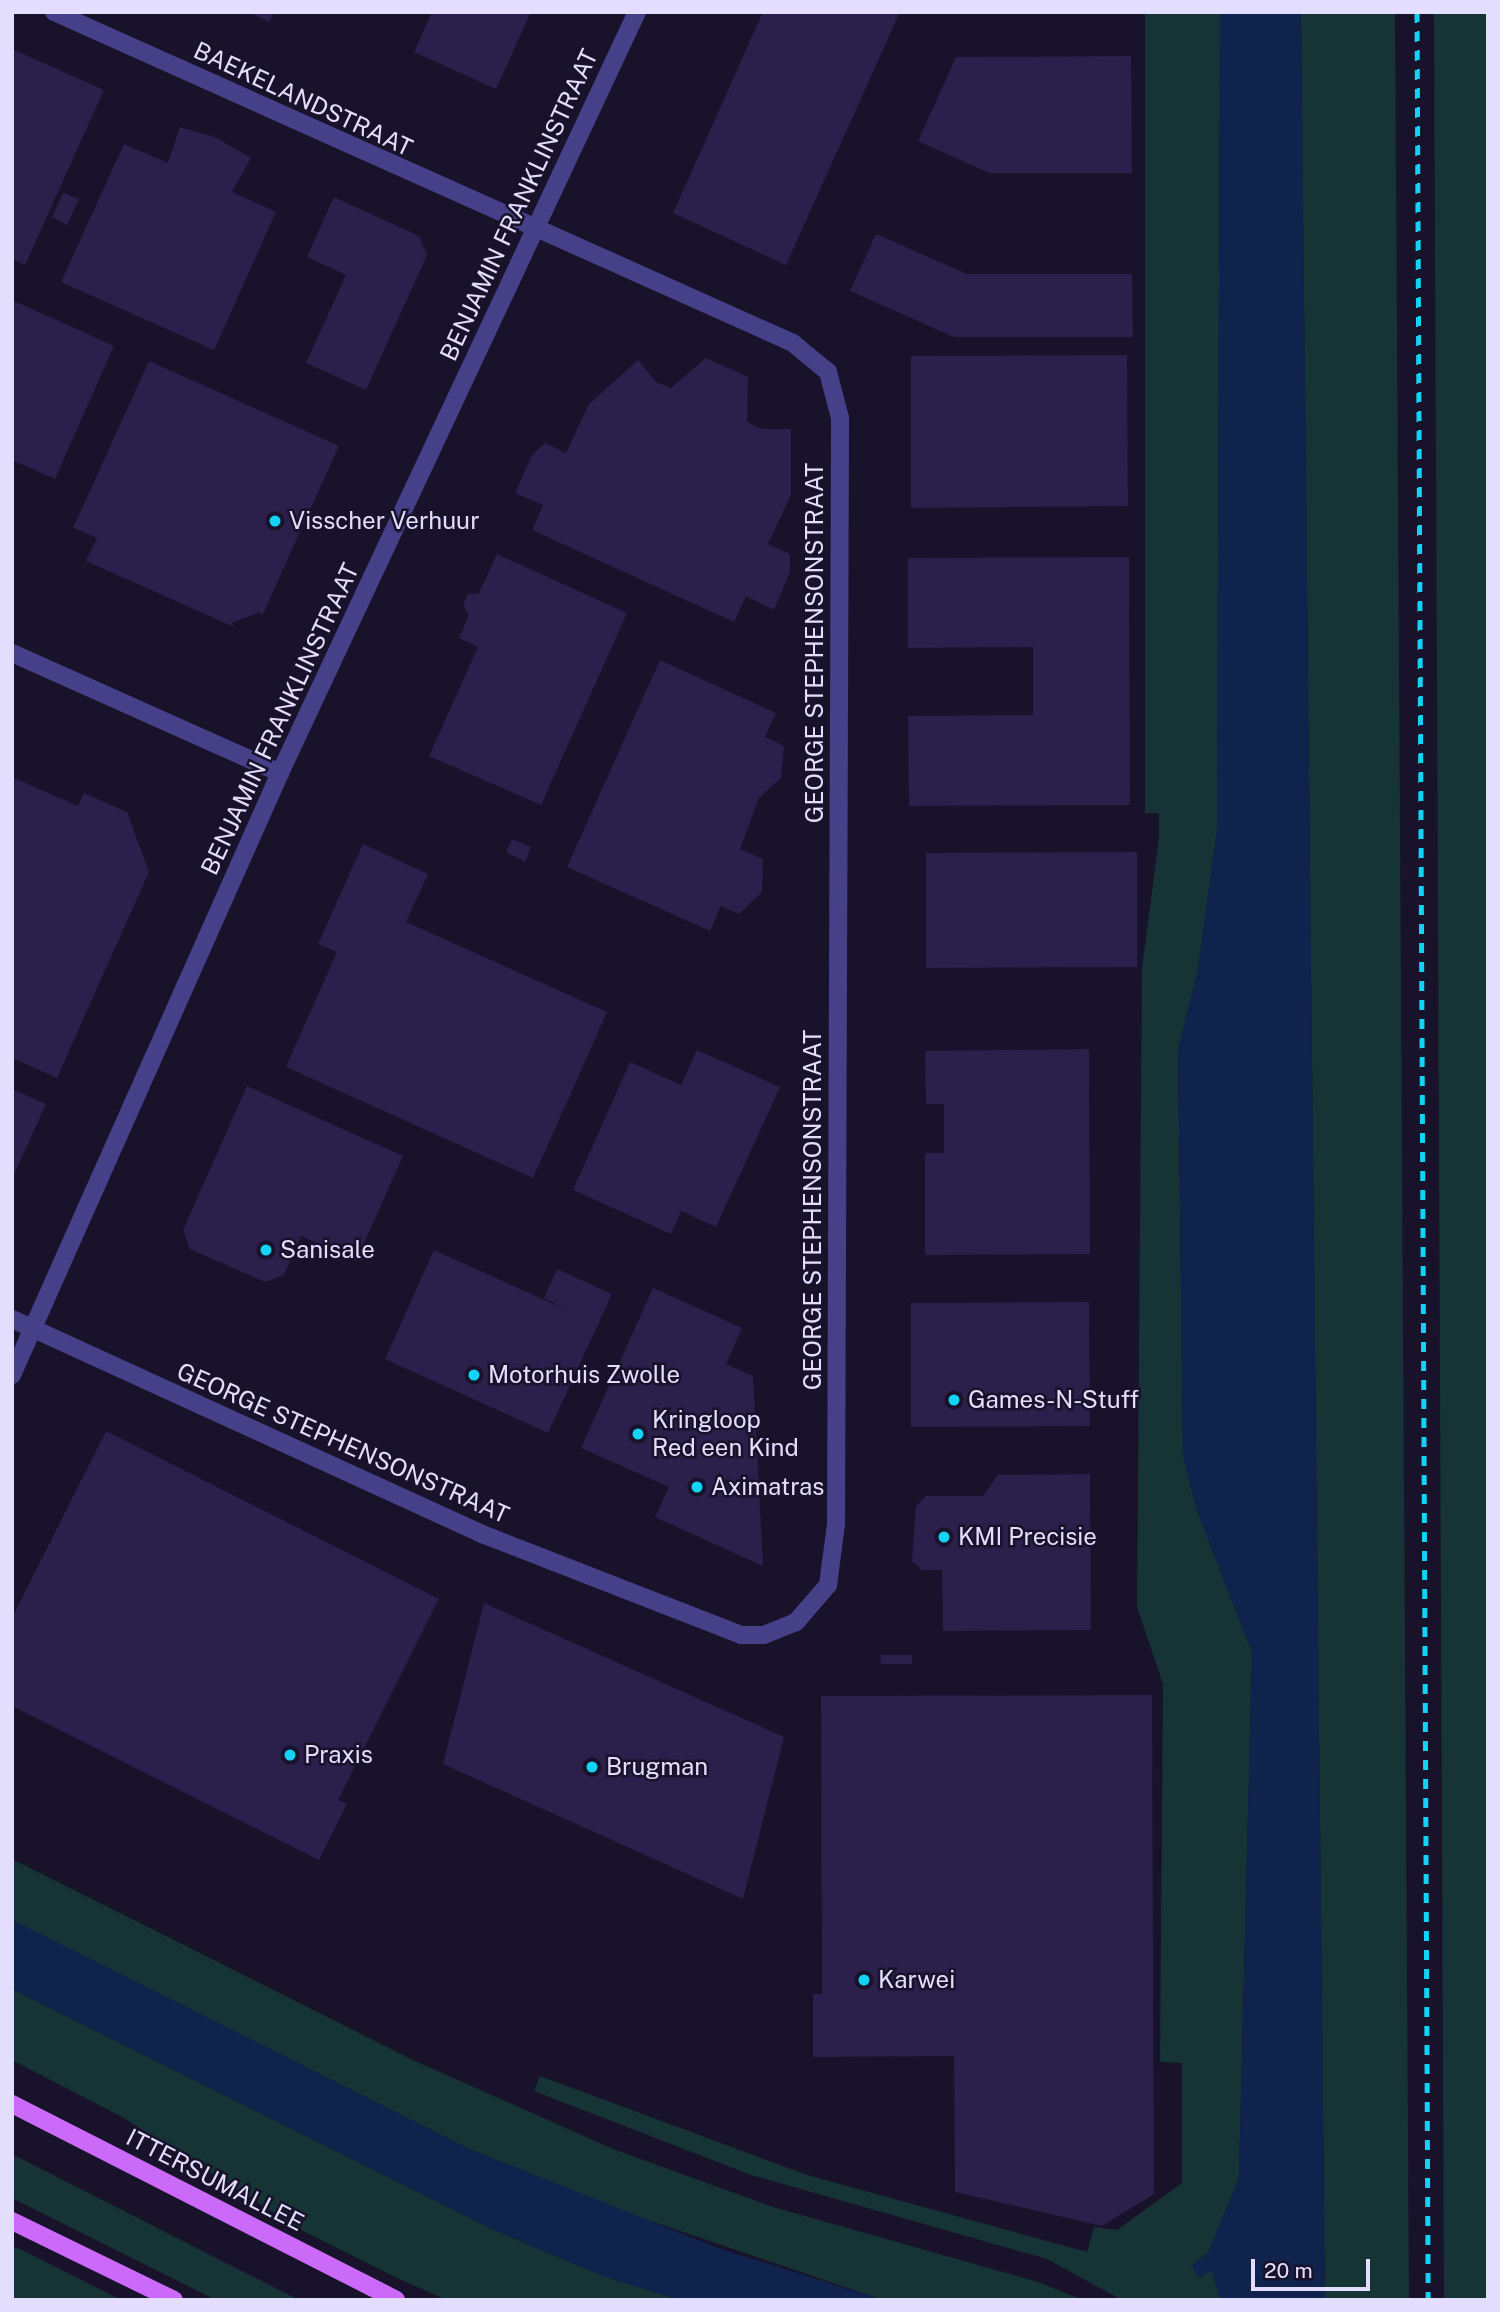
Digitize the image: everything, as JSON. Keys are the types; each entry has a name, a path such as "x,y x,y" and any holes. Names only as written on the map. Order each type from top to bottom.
{"main road":[{"name":"ITTERSUMALLEE","path":"12,2104 396,2300"},
{"path":"12,2221 173,2300"}],"street":[{"name":"BAEKELANDSTRAAT","path":"54,12 532,231"},
{"name":"BENJAMIN FRANKLINSTRAAT","path":"12,1375 280,773 637,12"},
{"name":"GEORGE STEPHENSONSTRAAT","path":"12,1319 482,1534 741,1635 764,1635 796,1622 828,1585 836,1524 840,418 828,372 793,343 532,231"},
{"path":"12,653 280,773"}],"green space":[{"path":"1145,12 1220,12 1217,830 1198,969 1178,1050 1183,1455 1196,1508 1252,1652 1239,2178 1208,2253 1191,2266 1212,2270 1220,2300 1122,2300 1047,2259 751,2175 534,2091 540,2076 807,2175 1087,2252 1094,2227 1117,2230 1182,2183 1182,2063 1160,2062 1163,1684 1137,1607 1142,968 1159,838 1159,813 1145,813"},
{"path":"1301,12 1395,12 1409,2300 1325,2300"},
{"path":"1434,12 1488,12 1488,2300 1444,2300"},
{"path":"12,1859 413,2060 613,2149 773,2207 1038,2282 1083,2300 883,2300 589,2200 467,2148 12,1920"},
{"path":"12,1989 490,2228 603,2276 680,2300 447,2300 399,2279 301,2230 122,2117 12,2060"},
{"path":"12,2154 299,2300 216,2300 12,2198"},
{"path":"12,2246 24,2251 121,2300 12,2300"}],"water":[{"path":"1220,12 1301,12 1325,2300 1220,2300 1212,2270 1199,2278 1191,2266 1208,2253 1239,2178 1252,1652 1196,1508 1183,1455 1178,1050 1198,969 1217,830"},
{"path":"12,1920 467,2148 718,2248 883,2300 680,2300 603,2276 490,2228 12,1989"}],"building":[{"path":"248,12 274,12 269,22"},
{"path":"432,12 531,12 496,89 414,52"},
{"path":"763,12 900,12 786,265 673,213"},
{"path":"12,49 104,90 25,265 12,259"},
{"path":"1131,56 1132,173 989,173 918,141 956,57"},
{"path":"180,127 215,137 251,158 232,192 276,212 214,350 61,282 124,144 168,163"},
{"path":"63,193 79,199 67,225 52,217"},
{"path":"334,197 419,236 427,255 366,390 306,363 346,275 307,257"},
{"path":"876,234 967,274 1132,274 1133,337 954,337 850,291"},
{"path":"12,300 114,346 55,479 12,460"},
{"path":"1127,355 1128,506 911,508 911,356"},
{"path":"706,358 748,377 747,422 762,429 791,429 791,495 768,544 790,554 790,572 774,610 746,596 734,622 532,530 543,505 515,493 532,455 545,443 566,453 589,404 638,360 656,382 671,388"},
{"path":"149,361 339,446 262,616 260,612 232,623 234,627 86,561 97,538 73,528"},
{"path":"497,554 627,613 541,805 429,756 478,647 459,638 469,615 463,605 468,594 479,593"},
{"path":"1129,557 1130,805 909,806 908,716 1033,715 1033,647 908,648 908,558"},
{"path":"660,660 776,713 765,737 784,746 781,778 759,798 740,849 763,859 762,892 739,914 721,906 710,931 567,867"},
{"path":"12,777 78,806 84,793 127,812 149,872 57,1078 12,1058"},
{"path":"512,839 531,847 525,862 506,852"},
{"path":"363,844 428,874 406,922 607,1012 533,1178 286,1067 337,952 318,944"},
{"path":"1137,852 1137,967 926,968 926,853"},
{"path":"1089,1049 1090,1254 925,1255 925,1153 944,1153 944,1104 926,1104 925,1051"},
{"path":"697,1050 780,1087 716,1227 681,1211 671,1234 573,1190 630,1062 681,1085"},
{"path":"247,1086 403,1156 356,1261 301,1236 284,1275 265,1282 190,1249 183,1230"},
{"path":"12,1089 46,1104 12,1179"},
{"path":"434,1250 569,1311 544,1298 557,1269 612,1294 548,1433 385,1359"},
{"path":"653,1288 742,1328 726,1364 753,1376 763,1566 655,1517 669,1487 581,1448"},
{"path":"1089,1302 1090,1426 911,1427 911,1303"},
{"path":"106,1431 439,1599 338,1800 347,1804 319,1860 12,1706 12,1618"},
{"path":"1090,1474 1091,1630 943,1631 942,1570 922,1570 912,1561 916,1506 926,1496 983,1496 998,1475"},
{"path":"484,1603 784,1737 743,1899 443,1764"},
{"path":"880,1655 912,1655 912,1664 881,1664"},
{"path":"1152,1695 1154,2194 1102,2226 955,2192 954,2056 813,2057 813,1994 822,1994 821,1696"}],"railway":[{"path":"1417,12 1428,2300"}],"place":[{"name":"Visscher Verhuur","path":"275,521"},
{"name":"Sanisale","path":"266,1250"},
{"name":"Motorhuis Zwolle","path":"474,1375"},
{"name":"Games-N-Stuff","path":"954,1400"},
{"name":"Kringloop Red een Kind","path":"638,1434"},
{"name":"Aximatras","path":"697,1487"},
{"name":"KMI Precisie","path":"944,1537"},
{"name":"Praxis","path":"290,1755"},
{"name":"Brugman","path":"592,1767"},
{"name":"Karwei","path":"864,1980"}]}
